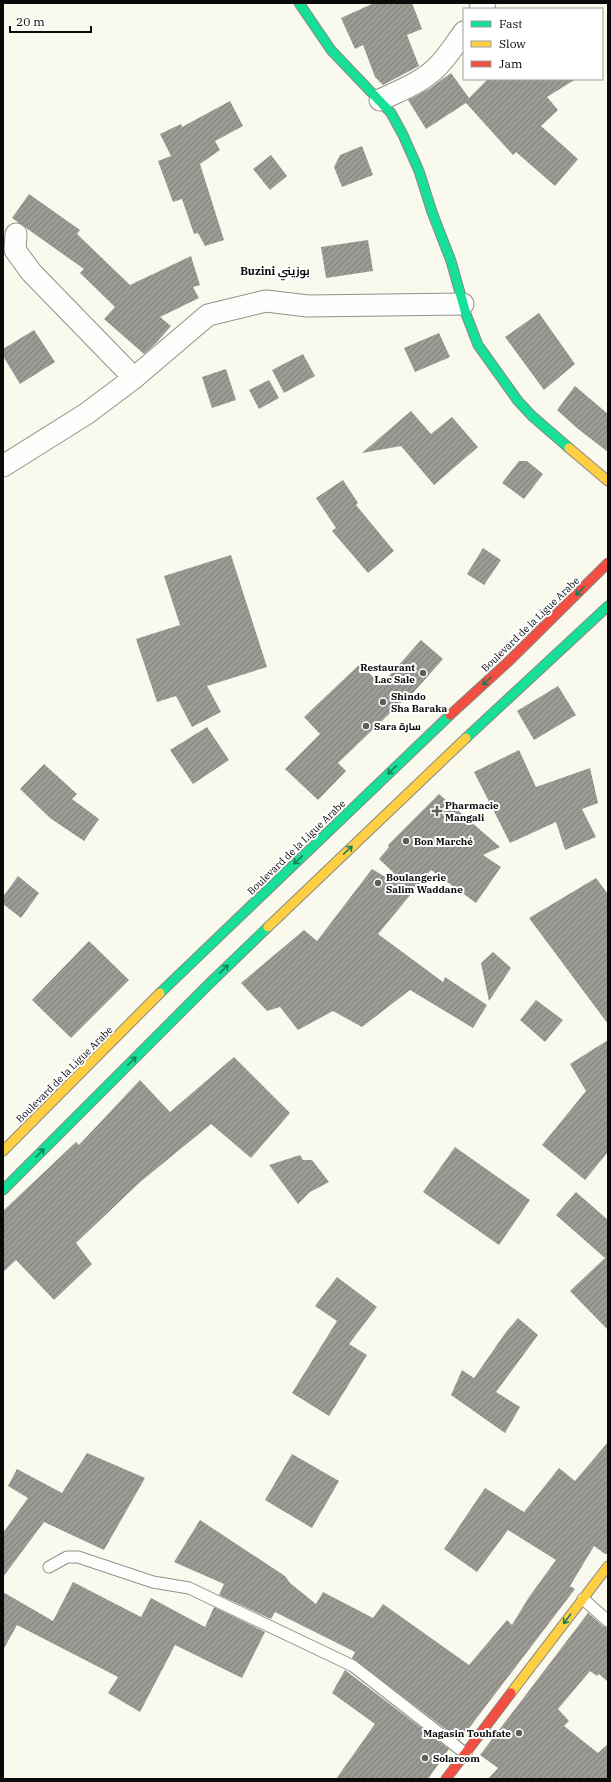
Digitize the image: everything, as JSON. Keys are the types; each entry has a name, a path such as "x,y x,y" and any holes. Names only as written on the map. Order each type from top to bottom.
{"main road":[{"path":"299,3 331,50 391,113 403,135 419,171 432,212 451,261 463,304 478,346 518,401 532,416 608,480"},
{"name":"Boulevard de la Ligue Arabe","path":"5,1153 192,967 508,662 608,563"},
{"path":"3,1190 20,1169 206,981 440,757 608,606"},
{"path":"446,1779 608,1566"}],"street":[{"path":"380,100 420,80 434,69 448,55 463,33"},
{"path":"16,234 15,250 30,272 134,378"},
{"path":"3,466 86,414 134,378 208,315 266,300 308,306 463,304"}],"lane":[{"path":"49,1567 67,1557 78,1557 153,1582 189,1588 353,1666 466,1754"},
{"path":"583,1599 608,1621"}],"building":[{"path":"374,3 412,3 422,29 407,35 419,66 383,85 375,77 363,45 355,49 341,18"},
{"path":"451,73 469,98 487,80 574,80 547,97 558,110 541,126 578,159 555,186 516,152 513,155 466,103 426,129 408,100 429,89"},
{"path":"230,101 243,126 215,141 220,150 200,164 224,240 205,246 198,233 194,234 182,199 173,202 158,161 171,156 160,134 181,124 182,127"},
{"path":"362,146 373,175 342,187 334,167 340,155"},
{"path":"271,155 287,176 270,190 253,169"},
{"path":"29,194 80,230 77,234 130,285 191,256 200,285 193,287 199,298 160,317 171,326 144,354 104,319 115,307 80,273 84,269 12,218"},
{"path":"368,240 373,271 326,278 321,247"},
{"path":"539,313 575,364 544,390 505,337"},
{"path":"34,330 55,362 20,384 3,356 3,349"},
{"path":"439,333 450,357 415,372 404,348"},
{"path":"303,354 315,376 284,393 272,370"},
{"path":"226,369 236,400 212,408 202,377"},
{"path":"269,380 279,398 259,409 249,390"},
{"path":"575,386 608,414 608,452 578,429 557,410"},
{"path":"411,411 431,434 452,417 478,447 434,485 401,446 362,453"},
{"path":"519,461 527,461 543,474 524,499 502,483"},
{"path":"343,480 358,503 356,505 394,551 368,573 332,531 336,528 316,498"},
{"path":"483,548 501,560 484,585 467,574"},
{"path":"231,555 267,667 207,686 221,712 192,727 176,696 157,702 136,639 180,625 164,576"},
{"path":"421,640 443,659 412,694 411,693 338,763 346,771 318,800 285,769 320,734 304,717 360,664 381,685"},
{"path":"558,686 576,715 534,740 517,711"},
{"path":"207,727 229,760 193,784 170,750"},
{"path":"519,750 536,787 590,768 598,803 582,809 596,837 565,850 556,822 510,843 474,772"},
{"path":"44,764 77,794 72,799 99,819 84,841 50,818 20,789"},
{"path":"439,794 500,847 483,855 501,867 476,903 431,870 378,934 443,982 445,977 487,1005 473,1028 410,990 362,1027 333,1011 298,1030 280,1007 267,1011 241,983 304,930 317,941 372,869 394,882 398,877 379,859 389,847 388,845"},
{"path":"18,876 39,893 21,918 3,904 3,897"},
{"path":"596,878 608,894 608,1024 529,918"},
{"path":"89,941 129,980 71,1038 32,1000"},
{"path":"493,952 511,968 489,1001 481,963"},
{"path":"536,1000 563,1020 545,1042 520,1020"},
{"path":"608,1040 608,1152 585,1180 542,1145 586,1091 570,1064"},
{"path":"234,1057 290,1113 251,1158 211,1124 139,1183 76,1243 92,1264 54,1300 16,1260 3,1272 3,1211 76,1142 79,1145 140,1080 170,1112"},
{"path":"455,1147 530,1200 499,1245 423,1192"},
{"path":"300,1155 303,1160 312,1160 329,1182 310,1192 298,1204 269,1165"},
{"path":"576,1192 608,1220 608,1330 570,1291 605,1258 556,1215"},
{"path":"337,1277 377,1307 349,1344 367,1355 329,1416 292,1393 337,1321 315,1306"},
{"path":"518,1318 538,1335 496,1392 520,1407 505,1433 451,1395 462,1370 474,1378 506,1332"},
{"path":"608,1442 608,1554 605,1554 594,1546 570,1586 575,1589 460,1740 352,1658 355,1652 275,1612 271,1619 219,1595 224,1584 174,1562 200,1520 285,1576 290,1583 316,1604 323,1592 373,1618 383,1604 469,1665 507,1620 512,1625 529,1597 556,1560 508,1530 477,1572 444,1549 485,1488 524,1512 559,1468 575,1481"},
{"path":"87,1453 145,1478 104,1550 44,1522 3,1577 3,1533 28,1498 8,1486 17,1469 62,1493"},
{"path":"292,1454 339,1481 312,1528 265,1500"},
{"path":"73,1582 141,1617 151,1598 205,1627 214,1607 265,1632 242,1678 175,1645 140,1712 108,1693 118,1677 17,1625 3,1650 3,1592 53,1621"},
{"path":"588,1613 603,1626 608,1628 608,1682 599,1674 597,1676 590,1671 558,1709 569,1721 564,1726 598,1753 608,1744 608,1779 488,1779 498,1768 480,1755"},
{"path":"345,1670 449,1749 428,1779 336,1779 375,1724 332,1693"}],"traffic: fast":[{"path":"299,3 331,50 391,113 403,135 419,171 432,212 451,261 466,314 478,345 518,401 532,416 569,448"},
{"path":"466,738 608,606"},
{"path":"160,993 450,715"},
{"path":"3,1190 268,927"}],"traffic: slow":[{"path":"569,448 608,481"},
{"path":"268,927 466,738"},
{"path":"3,1151 160,993"},
{"path":"511,1693 608,1566"}],"traffic: jam":[{"path":"450,715 508,662 608,563"},
{"path":"446,1779 511,1693"}],"place":[{"name":"Restaurant Lac Sale","path":"423,673"},
{"name":"Shindo Sha Baraka","path":"383,702"},
{"name":"Sara سارة","path":"366,726"},
{"name":"Pharmacie Mangali","path":"437,811"},
{"name":"Bon Marché","path":"406,841"},
{"name":"Boulangerie Salim Waddane","path":"378,883"},
{"name":"Magasin Touhfate","path":"519,1733"},
{"name":"Solarcom","path":"425,1758"}],"district":[{"name":"Buzini بوزيني","path":"275,271"}]}
